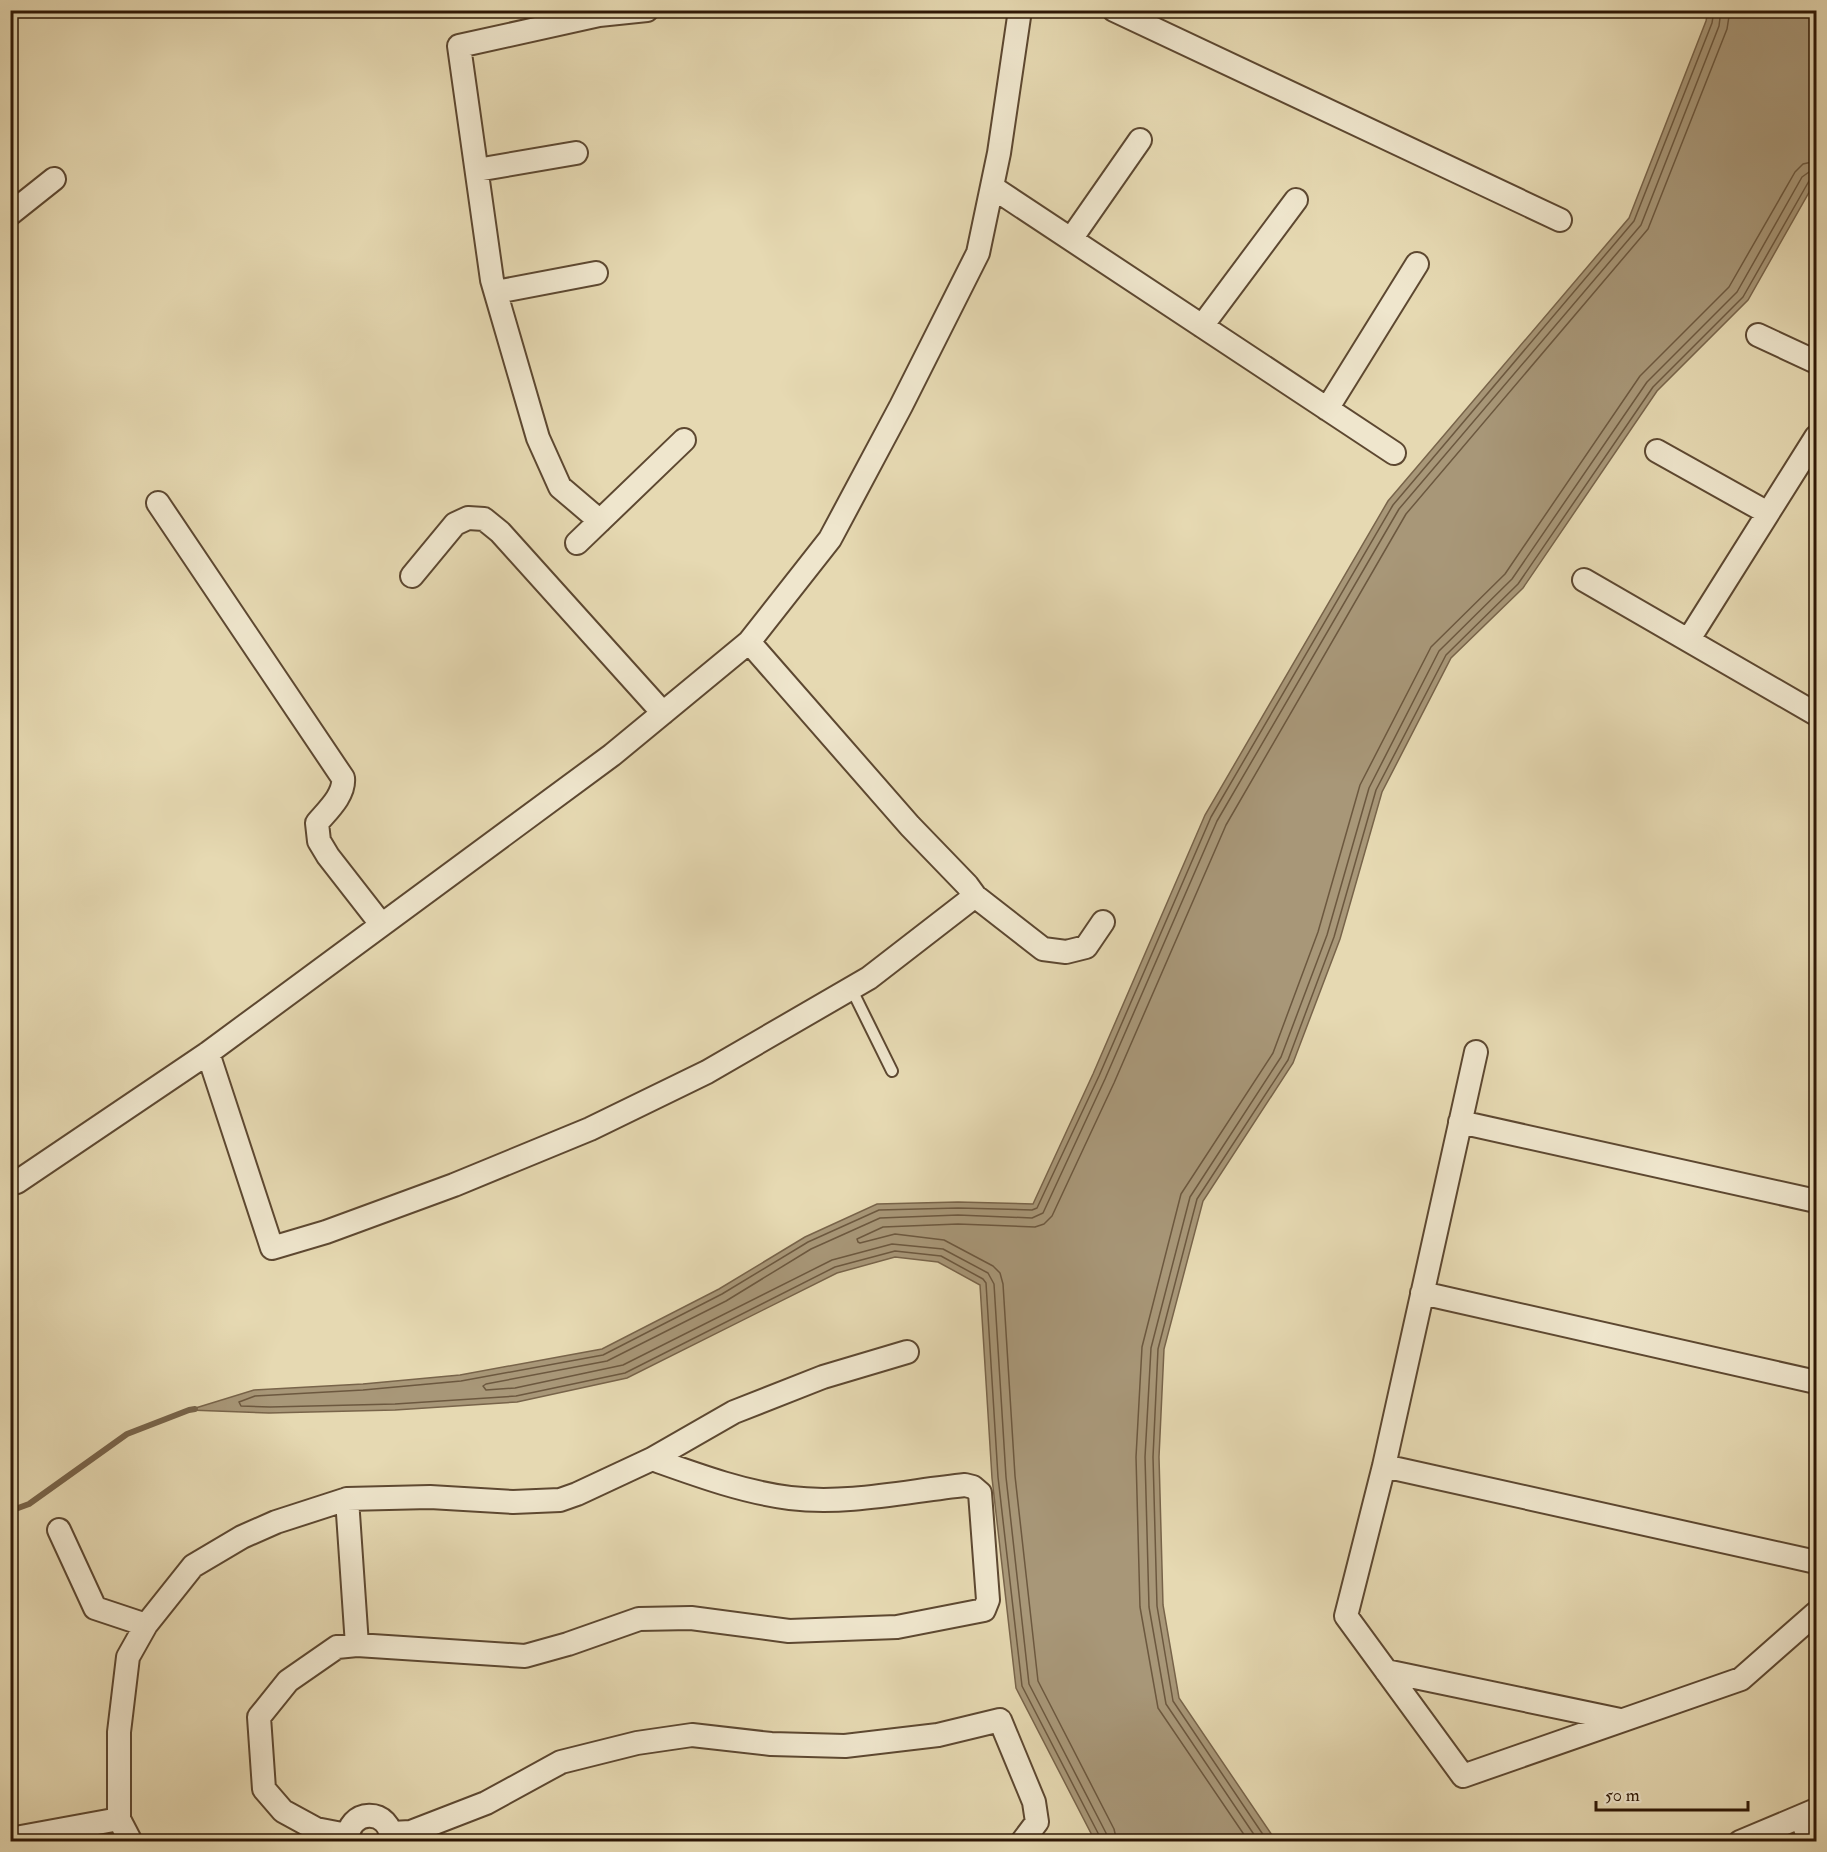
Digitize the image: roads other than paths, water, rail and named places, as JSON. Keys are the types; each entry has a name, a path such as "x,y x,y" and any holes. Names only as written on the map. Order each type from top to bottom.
{"street":[{"path":"600,521 560,487 538,438 492,280 459,46 599,15 647,10"},
{"path":"10,1184 17,1182 208,1053 612,755 748,642 830,539 902,406 978,253 999,153 1020,10"},
{"path":"1114,10 1560,220"},
{"path":"1071,239 1140,140"},
{"path":"477,170 576,153"},
{"path":"10,214 54,180"},
{"path":"992,187 1394,453"},
{"path":"1202,326 1296,200"},
{"path":"1327,410 1417,264"},
{"path":"496,292 596,273"},
{"path":"1758,335 1816,362"},
{"path":"1689,639 1816,437"},
{"path":"577,543 684,440"},
{"path":"1657,451 1768,513"},
{"path":"158,503 343,777 344,786 317,824 319,841 381,924"},
{"path":"412,576 455,524 468,518 484,519 500,532 663,713"},
{"path":"1584,580 1816,714"},
{"path":"748,642 910,826 975,896 1043,950 1066,952 1086,947 1103,922"},
{"path":"208,1053 272,1248 326,1232 454,1185 590,1130 707,1072 869,978 975,896"},
{"path":"1476,1052 1384,1466 1346,1616 1463,1776 1741,1679 1816,1613"},
{"path":"1460,1122 1816,1201"},
{"path":"1422,1293 1816,1382"},
{"path":"131,1842 118,1819 119,1732 128,1658 146,1625 193,1566 243,1537 276,1522 347,1499 430,1497 513,1502 560,1500 652,1459 734,1412 823,1377 908,1352"},
{"path":"652,1459 735,1486 790,1498 858,1499 959,1485 973,1487 980,1493 988,1600 984,1610 897,1627 789,1631 691,1618 639,1619 568,1644 525,1656 357,1645 337,1647 288,1681 259,1717 264,1789 284,1811 316,1829 347,1838 349,1827 357,1819 369,1815 378,1817 387,1823 391,1837 411,1832 486,1803 561,1762 637,1743 692,1735 771,1744 846,1746 938,1735 1000,1720 1034,1802 1037,1822 1022,1842"},
{"path":"1384,1466 1816,1562"},
{"path":"347,1499 357,1645"},
{"path":"59,1530 95,1608 146,1625"},
{"path":"1386,1671 1620,1720"},
{"path":"1740,1842 1809,1814 1810,1842"},
{"path":"12,1840 118,1819"}],"lane":[{"path":"851,988 892,1071"}],"water":[{"path":"1708,11 1816,11 1816,180 1748,300 1657,391 1523,588 1451,658 1382,792 1340,939 1293,1063 1203,1201 1164,1349 1159,1457 1163,1605 1179,1698 1276,1841 1095,1841 1016,1688 992,1478 980,1285 938,1262 895,1257 837,1273 627,1378 517,1402 395,1410 269,1413 189,1410 254,1390 363,1384 460,1375 602,1349 719,1289 805,1237 877,1204 958,1202 1033,1204 1093,1074 1205,815 1388,501 1629,218"}],"waterway":[{"path":"10,1511 29,1504 127,1434 195,1409"}]}
